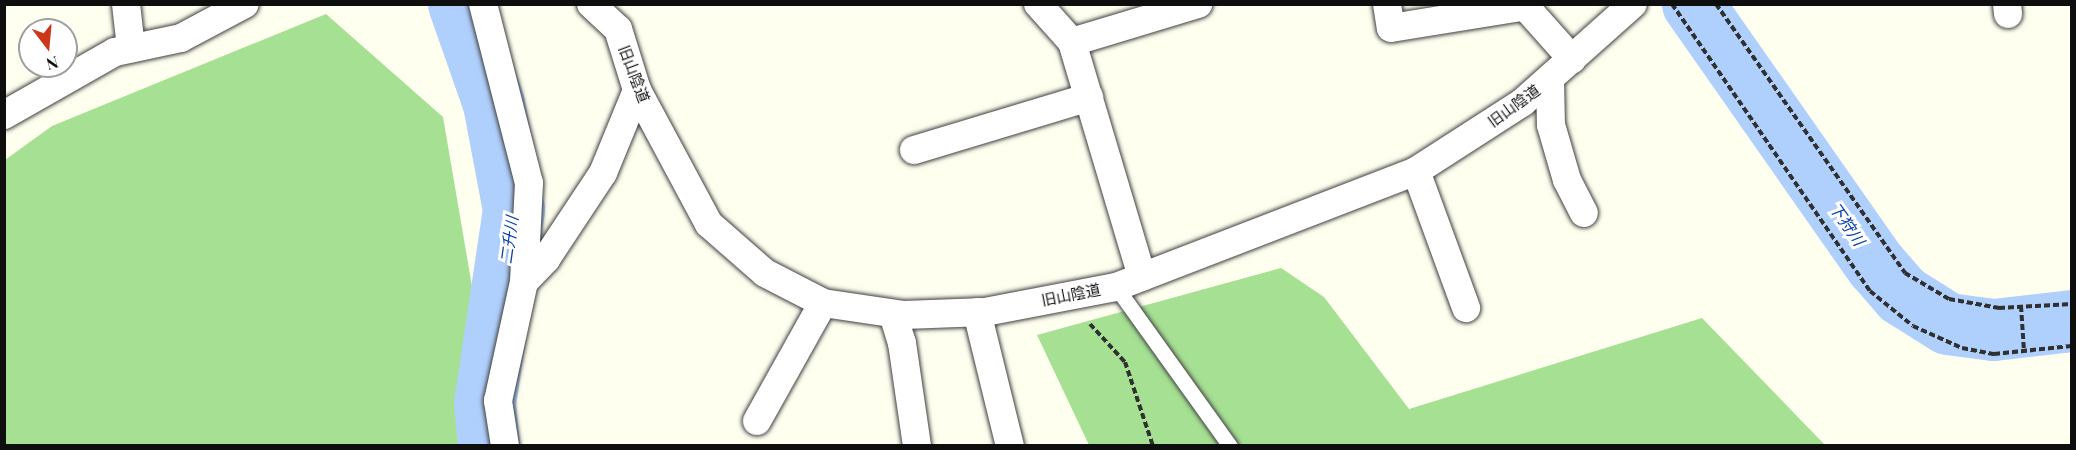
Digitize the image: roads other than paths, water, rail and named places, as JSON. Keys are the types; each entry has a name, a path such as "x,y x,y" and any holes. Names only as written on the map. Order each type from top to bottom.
{"street":[{"path":"126,4 131,48"},
{"path":"4,115 115,52 181,38 245,4"},
{"path":"483,4 529,183 524,282 498,401 505,446"},
{"name":"旧山陰道","path":"591,4 618,29 637,90 709,224 765,273 823,303 893,314 976,312 1065,297 1129,282 1416,171 1523,102 1633,4"},
{"path":"1038,4 1072,42 1089,97 1129,282"},
{"path":"1072,42 1198,4"},
{"path":"1387,4 1392,28 1522,6 1572,59"},
{"path":"1550,79 1551,126 1567,180 1584,213"},
{"path":"524,282 546,259 603,173 637,90"},
{"path":"914,150 1089,97"},
{"path":"1416,171 1466,308"},
{"path":"757,421 823,303"},
{"path":"976,312 1010,446"},
{"path":"893,314 902,343 917,446"}],"lane":[{"path":"1129,282 1230,446"}],"waterway":[{"name":"二升川","path":"459,4 494,104 514,210 485,403 489,446"},
{"name":"下狩川","path":"1693,4 1876,265 1902,295 1948,324 1994,330 2072,321"}]}
